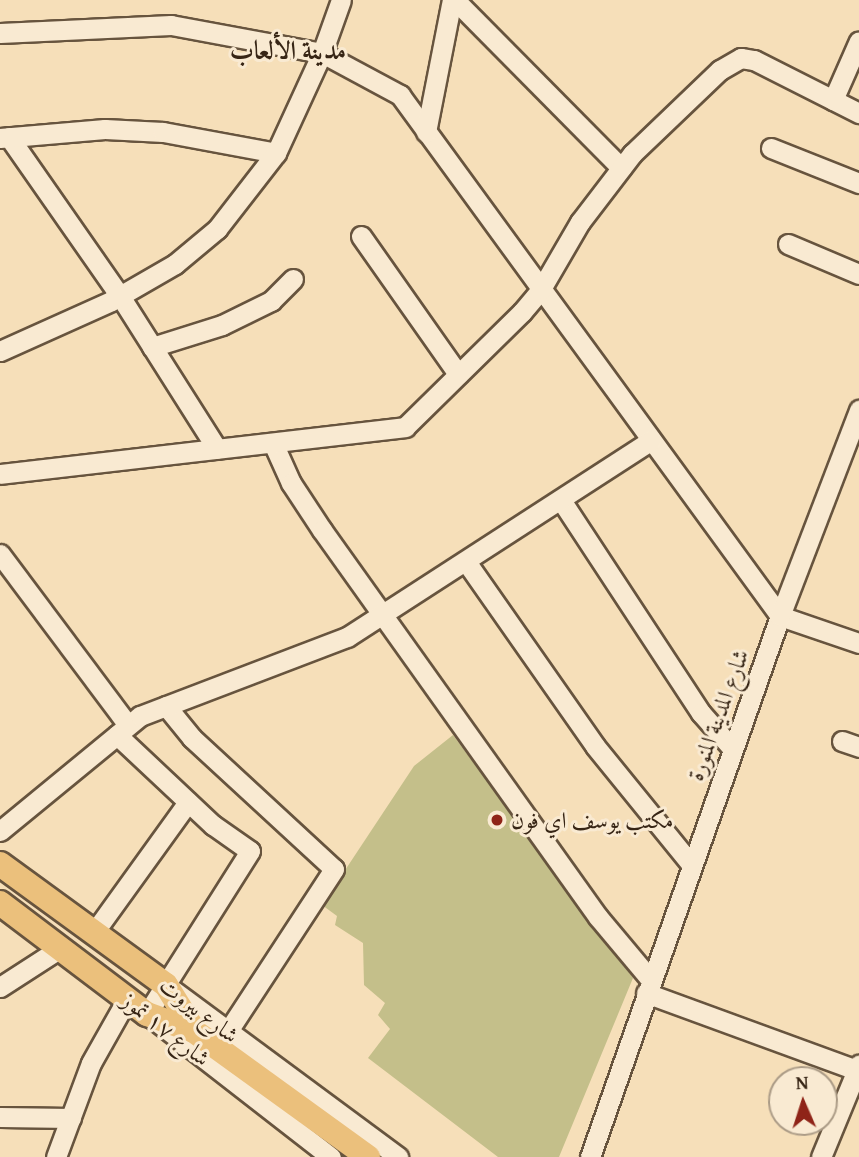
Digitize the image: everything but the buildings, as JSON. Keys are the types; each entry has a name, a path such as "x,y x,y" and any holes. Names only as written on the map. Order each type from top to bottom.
{"main road":[{"name":"شارع بيروت","path":"0,864 166,985"},
{"name":"شارع ١٧ تموز","path":"0,903 137,1007"},
{"path":"166,985 194,1031"},
{"path":"137,1007 194,1031 368,1157"}],"street":[{"path":"0,351 120,296 174,264 218,229 276,153 322,53 341,0"},
{"path":"426,132 453,0"},
{"path":"453,0 621,168"},
{"path":"0,33 157,24 322,53 400,96 779,616 859,643"},
{"path":"833,100 859,41"},
{"path":"0,474 405,426 541,289 580,222 621,168 720,70 741,58 754,60 859,113"},
{"path":"4,138 105,129 163,132 276,153"},
{"path":"4,138 120,296 216,449"},
{"path":"771,148 859,183"},
{"path":"361,236 458,374"},
{"path":"788,244 859,274"},
{"path":"152,346 222,325 271,301 293,279"},
{"name":"شارع المدينة المنورة","path":"590,1157 779,616 859,410"},
{"path":"0,831 122,729 166,705 277,667 384,617 651,440"},
{"path":"273,443 291,483 648,986 858,1068 821,1157"},
{"path":"561,500 701,713 732,748"},
{"path":"467,563 595,746 691,864"},
{"path":"3,565 122,729 188,802 250,850 166,985 137,1007 91,1063 56,1157"},
{"path":"166,705 192,738 334,869 228,1031"},
{"path":"95,931 137,867 188,802"},
{"path":"0,987 59,949"},
{"name":"شارع بيروت","path":"166,985 398,1157"},
{"name":"شارع ١٧ تموز","path":"137,1007 331,1157"},
{"path":"0,1117 71,1118"}],"shaded area":[{"path":"453,735 633,978 559,1157 498,1157 368,1058 390,1029 378,1015 385,1003 364,985 363,943 335,925 337,916 322,905 414,766"}],"place":[{"name":"مكتب يوسف اي فون","path":"497,820"}],"district":[{"name":"مدينة الألعاب","path":"288,50"}]}
